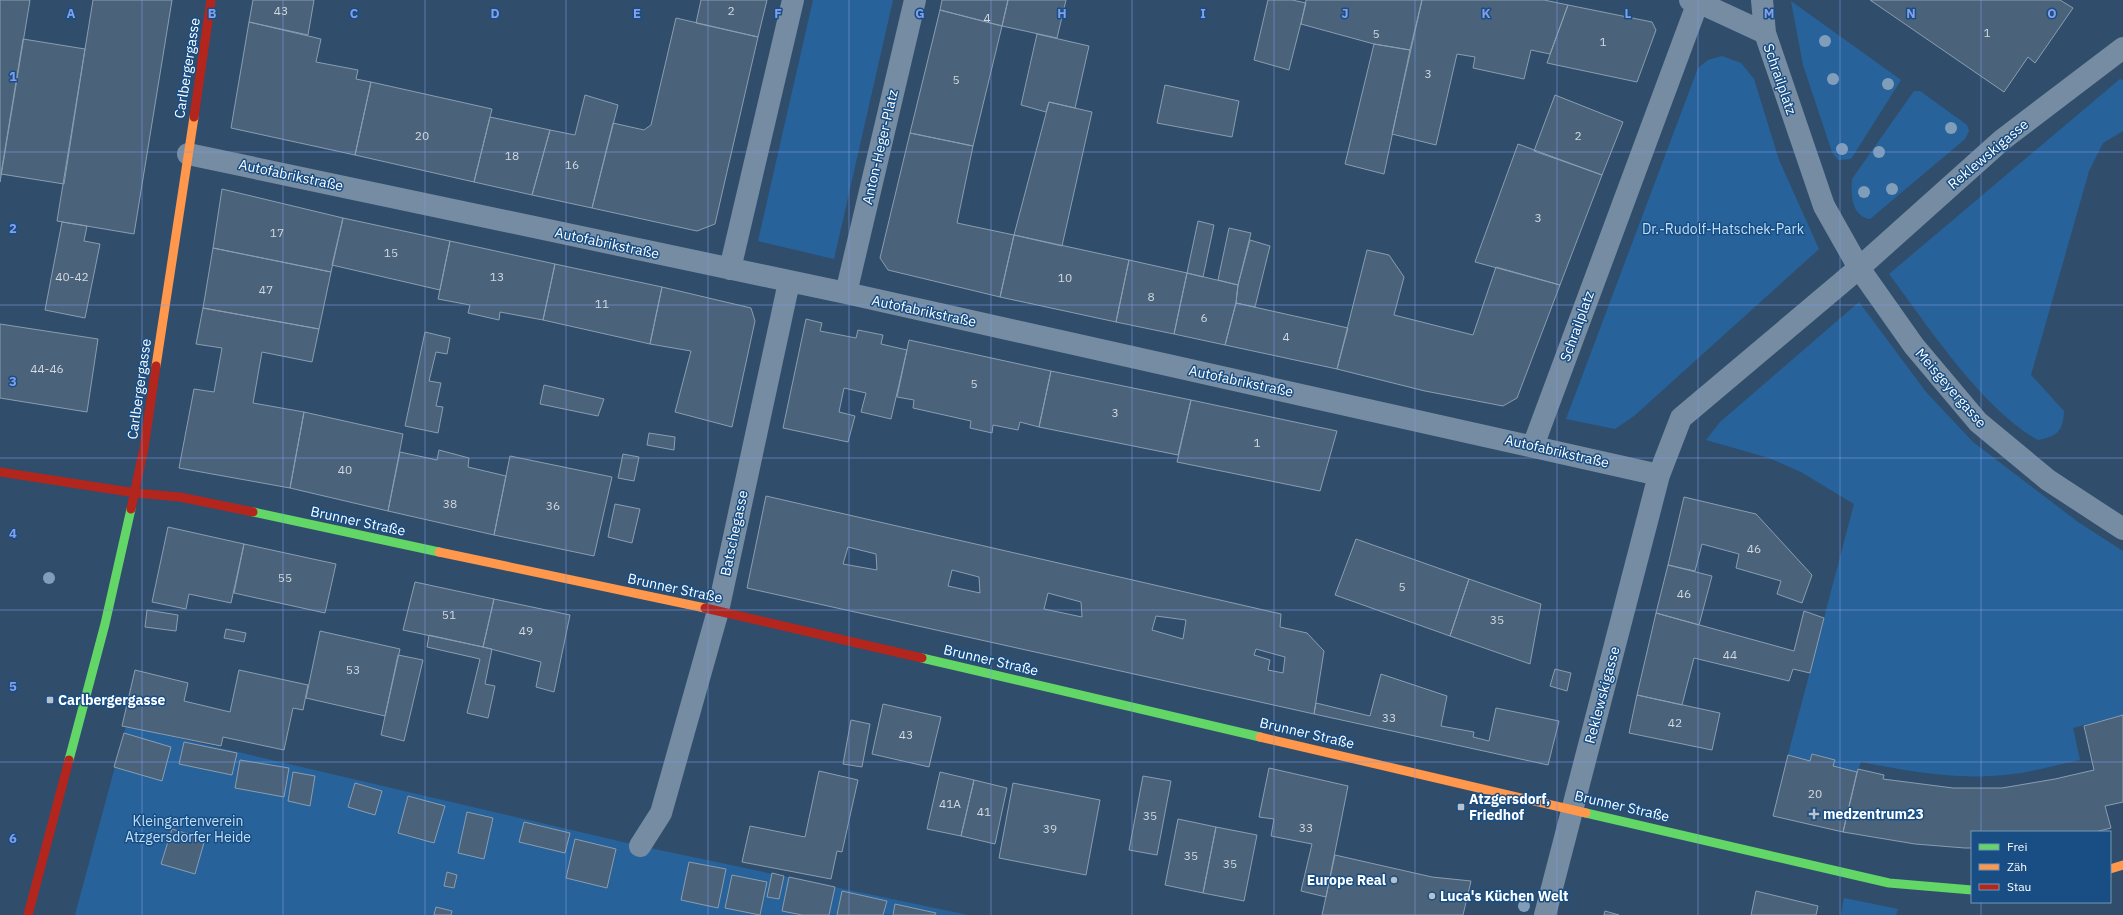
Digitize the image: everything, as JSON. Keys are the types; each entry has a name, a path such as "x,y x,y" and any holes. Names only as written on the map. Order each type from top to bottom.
{"main road":[{"name":"Carlbergergasse","path":"28,915 122,556 136,492 144,448 211,0"},
{"name":"Brunner Straße","path":"0,472 180,497 718,612 1889,883 1971,890"},
{"path":"2111,869 2123,865"}],"street":[{"path":"730,269 793,0"},
{"name":"Anton-Heger-Platz","path":"846,293 915,0"},
{"path":"1762,0 1765,33"},
{"name":"Schrailplatz","path":"1533,446 1694,1 1765,33 1824,206 1859,268"},
{"name":"Reklewskigasse","path":"1859,268 2002,140 2123,48"},
{"name":"Autofabrikstraße","path":"188,154 846,293 1659,475"},
{"path":"1659,475 1680,418 1859,268"},
{"name":"Meisgeyergasse","path":"1859,268 1914,346 1978,422 2048,480 2123,529"},
{"name":"Batschegasse","path":"640,846 661,813 718,612 789,282"},
{"name":"Reklewskigasse","path":"1545,915 1659,475"}],"green space":[{"path":"813,0 893,0 834,259 758,241"},
{"path":"1791,1 1901,80 1851,159 1838,160 1832,152 1803,65"},
{"name":"Dr.-Rudolf-Hatschek-Park","path":"1722,56 1741,63 1754,79 1779,160 1819,249 1634,416 1615,429 1566,419 1698,68 1708,60"},
{"path":"2120,79 2123,80 2123,131 2103,143 2089,171 2031,375 2064,411 2061,428 2058,432 2050,437 2038,440 2017,426 1996,408 1976,387 1957,365 1889,274"},
{"path":"1914,91 1920,91 1967,125 1969,131 1965,139 1870,219 1864,217 1859,214 1854,204 1852,197 1852,179"},
{"path":"1859,302 1926,392 1973,442 2078,522 2123,551 2123,715 2073,728 2080,760 2014,774 1968,776 1932,774 1861,762 1857,772 1833,766 1834,760 1812,754 1810,761 1788,755 1854,504 1801,472 1769,458 1706,440 1720,422"},
{"name":"Kleingartenverein Atzgersdorfer Heide","path":"126,726 640,846 968,915 75,915"},
{"path":"1844,898 1898,909 1896,915 1841,915"}],"building":[{"path":"0,0 30,0 0,182"},
{"path":"93,0 172,0 134,234 57,221"},
{"path":"253,0 314,0 308,35 249,22"},
{"path":"701,0 767,0 758,37 696,23"},
{"path":"942,0 1008,0 1002,26 940,10"},
{"path":"1008,0 1066,0 1057,38 1002,26"},
{"path":"1268,0 1292,0 1306,3 1289,70 1254,60"},
{"path":"1306,0 1422,0 1410,50 1374,44 1301,24"},
{"path":"1422,0 1544,0 1568,5 1550,54 1531,50 1524,79 1473,68 1475,57 1457,54 1436,145 1392,134"},
{"path":"1870,0 2060,0 2073,8 2035,63 2028,57 2004,92"},
{"path":"1568,5 1652,22 1656,30 1637,82 1547,63"},
{"path":"940,10 1002,26 973,146 910,133"},
{"path":"676,18 758,37 715,224 697,231 592,208 613,123 644,130 651,125"},
{"path":"249,22 321,39 316,62 358,70 356,79 371,82 355,155 231,128"},
{"path":"1037,34 1089,46 1075,108 1049,102 1046,112 1021,105"},
{"path":"23,39 85,49 64,184 1,174"},
{"path":"1374,44 1410,50 1384,174 1345,164"},
{"path":"371,82 492,109 474,182 355,155"},
{"path":"1165,85 1239,101 1232,137 1157,123"},
{"path":"585,95 618,105 592,208 532,195 550,130 575,135"},
{"path":"1555,95 1623,122 1602,175 1534,151"},
{"path":"1049,102 1092,112 1062,246 1014,235"},
{"path":"490,117 550,130 532,195 474,182"},
{"path":"910,133 973,146 957,223 1014,235 1000,297 888,270 880,258"},
{"path":"1518,144 1602,175 1560,285 1475,262"},
{"path":"222,189 343,218 331,272 213,248"},
{"path":"343,218 450,241 440,290 332,265"},
{"path":"1198,221 1214,225 1203,277 1187,273"},
{"path":"62,222 87,226 84,241 100,244 85,318 45,310"},
{"path":"1229,228 1251,233 1238,285 1218,280"},
{"path":"1014,235 1129,260 1116,322 1000,297"},
{"path":"1250,240 1270,246 1255,307 1236,303 1238,285"},
{"path":"450,241 555,264 543,320 500,312 499,320 468,313 470,305 438,299"},
{"path":"213,248 331,272 319,329 203,308"},
{"path":"1367,250 1389,255 1404,277 1394,315 1473,335 1496,267 1560,285 1517,398 1503,406 1425,391 1337,369"},
{"path":"1129,260 1187,273 1174,334 1116,322"},
{"path":"555,264 662,287 650,344 543,320"},
{"path":"1187,273 1238,285 1236,303 1225,345 1174,334"},
{"path":"662,287 751,308 755,321 732,427 675,412 691,351 650,344"},
{"path":"1236,303 1348,328 1337,369 1225,345"},
{"path":"203,308 319,329 312,362 262,352 253,403 304,412 290,488 179,468 194,389 214,392 222,348 196,344"},
{"path":"806,319 822,323 820,331 856,338 858,330 883,335 881,344 907,350 891,419 861,412 866,393 844,388 839,412 855,416 848,442 783,428"},
{"path":"0,324 98,339 87,412 0,398"},
{"path":"425,332 450,338 447,354 436,352 429,381 441,383 436,406 443,407 438,433 405,426"},
{"path":"909,340 1051,371 1039,427 1020,422 1018,430 993,425 992,433 970,428 971,421 913,408 914,400 897,397"},
{"path":"1051,371 1191,400 1178,455 1039,427"},
{"path":"544,385 604,399 598,416 540,404"},
{"path":"1191,400 1337,431 1320,491 1177,462"},
{"path":"304,412 403,434 388,511 290,488"},
{"path":"649,433 675,437 674,450 647,445"},
{"path":"439,450 469,458 468,467 506,476 494,535 388,511 400,452 437,460"},
{"path":"623,454 639,457 634,481 618,478"},
{"path":"510,456 612,477 594,556 494,535"},
{"path":"766,496 1281,614 1280,627 1307,633 1324,651 1314,714 747,588","holes":["848,547 876,554 877,570 843,564","952,570 979,577 980,593 948,586","1048,593 1081,602 1082,617 1044,609","1156,616 1186,620 1183,639 1152,630","1256,649 1285,657 1283,673 1268,670 1270,660 1254,655"]},
{"path":"1684,497 1756,514 1812,575 1802,603 1777,594 1781,581 1736,568 1739,554 1702,544 1695,571 1668,565"},
{"path":"615,504 640,509 632,543 608,537"},
{"path":"168,527 244,544 231,603 189,594 186,609 152,602"},
{"path":"1356,539 1469,579 1450,636 1335,595"},
{"path":"244,544 336,564 325,613 234,593"},
{"path":"1668,565 1712,576 1699,625 1656,613"},
{"path":"1469,579 1541,604 1530,664 1450,636"},
{"path":"415,582 494,599 483,647 403,630"},
{"path":"494,599 570,615 554,692 536,687 541,662 483,647"},
{"path":"147,610 178,615 176,631 145,627"},
{"path":"1804,611 1824,618 1810,673 1793,669 1789,681 1694,658 1682,705 1637,695 1656,613 1794,651"},
{"path":"226,629 246,633 244,642 224,638"},
{"path":"320,631 400,649 385,716 306,698"},
{"path":"429,635 492,649 485,684 495,686 488,718 467,713 480,659 427,647"},
{"path":"398,655 423,660 404,741 381,735"},
{"path":"1555,669 1571,673 1567,691 1550,686"},
{"path":"135,670 188,683 184,701 230,712 239,670 308,685 303,710 293,708 284,750 223,737 221,746 122,726"},
{"path":"1381,674 1447,696 1441,726 1474,732 1473,737 1489,741 1496,708 1559,721 1548,765 1314,714 1316,703 1370,716"},
{"path":"1637,695 1720,713 1712,750 1629,733"},
{"path":"883,704 941,717 929,767 872,754"},
{"path":"2123,715 2123,802 2105,806 2111,828 2099,831 1971,831 1971,848 1915,844 1843,832 1858,769 1884,775 1883,779 1953,788 2002,788 2055,779 2094,770 2084,726"},
{"path":"851,720 870,724 862,767 843,764"},
{"path":"124,733 171,747 162,781 114,767"},
{"path":"184,742 237,753 232,775 179,764"},
{"path":"1812,754 1835,760 1833,766 1857,772 1843,832 1773,816 1788,755 1810,761"},
{"path":"240,760 289,768 284,797 235,788"},
{"path":"1269,768 1348,786 1326,897 1301,891 1312,844 1271,836 1274,819 1259,817"},
{"path":"819,771 858,780 842,852 837,851 831,879 742,862 750,826 805,837"},
{"path":"293,772 315,776 310,806 288,801"},
{"path":"940,772 974,780 961,836 927,829"},
{"path":"1143,776 1171,781 1157,855 1129,850"},
{"path":"974,780 1007,788 995,844 961,836"},
{"path":"355,783 382,791 375,815 348,807"},
{"path":"1013,783 1100,800 1086,875 999,858"},
{"path":"408,796 445,806 434,843 398,833"},
{"path":"467,812 493,818 484,859 458,853"},
{"path":"1178,819 1216,827 1203,893 1165,885"},
{"path":"524,822 570,833 565,853 519,842"},
{"path":"1216,827 1257,835 1244,901 1203,893"},
{"path":"172,829 205,839 195,874 161,864"},
{"path":"575,839 616,849 607,888 566,878"},
{"path":"1335,855 1432,877 1471,881 1463,915 1322,915"},
{"path":"689,862 726,869 718,908 681,900"},
{"path":"447,872 457,875 454,888 444,886"},
{"path":"772,873 784,876 779,899 767,897"},
{"path":"732,875 767,882 760,915 725,908"},
{"path":"789,877 835,887 829,915 802,915 782,911"},
{"path":"842,891 887,901 883,915 837,915"},
{"path":"1756,891 1818,906 1816,915 1751,915"},
{"path":"895,904 936,913 935,915 893,915"},
{"path":"436,907 452,911 451,915 434,915"},
{"path":"1605,911 1619,915 1604,915"}],"traffic: fast":[{"path":"69,760 105,624 131,509"},
{"path":"253,512 439,552"},
{"path":"922,658 1260,737"},
{"path":"1586,813 1889,883 1971,890"}],"traffic: slow":[{"path":"156,366 194,117"},
{"path":"439,552 705,608"},
{"path":"1260,737 1586,813"},
{"path":"2111,869 2123,865"}],"traffic: jam":[{"path":"194,117 211,0"},
{"path":"131,509 144,448 156,366"},
{"path":"0,472 136,493 180,497 253,512"},
{"path":"705,608 922,658"},
{"path":"28,915 69,760"}],"place":[{"name":"Carlbergergasse","path":"50,700"},
{"name":"Atzgersdorf, Friedhof","path":"1461,807"},
{"name":"medzentrum23","path":"1814,814"},
{"name":"Europe Real","path":"1394,880"},
{"name":"Luca's Küchen Welt","path":"1432,896"}]}
